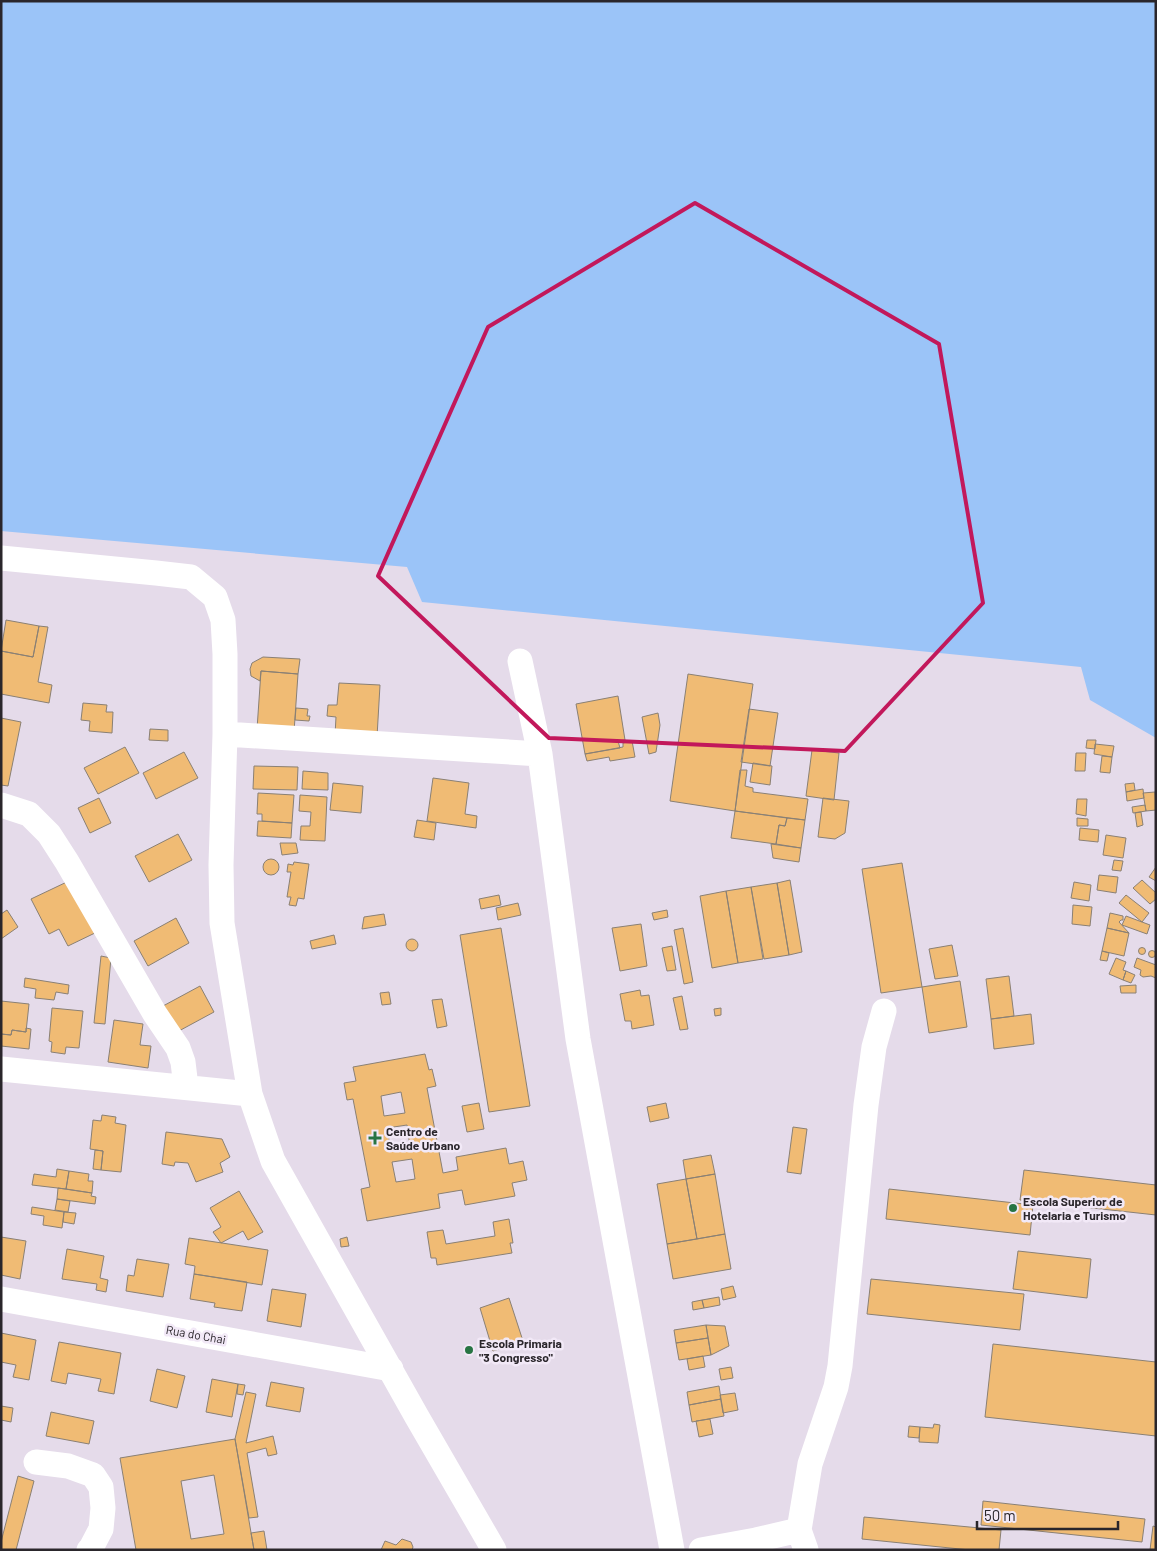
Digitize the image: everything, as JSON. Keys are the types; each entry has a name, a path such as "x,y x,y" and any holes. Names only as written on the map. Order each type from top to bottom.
{"street":[{"path":"1,558 190,577 215,597 223,620 226,654 221,866 222,924 250,1094 273,1161 494,1550"},
{"path":"520,661 540,754 578,1039 672,1550"},
{"path":"225,734 540,754"},
{"path":"1,805 29,814 49,834 155,1014 178,1048 183,1062 186,1087"},
{"path":"701,1550 756,1540 803,1540 810,1464 836,1387 840,1366 871,1067 874,1047 884,1011"},
{"path":"1,1069 250,1094"},
{"name":"Rua do Chai","path":"1,1299 390,1369"},
{"path":"36,1462 68,1466 93,1475 101,1487 103,1508 101,1529 89,1550"}],"highlighted area":[{"path":"695,203 939,344 983,603 845,751 549,738 378,576 488,327"}],"water":[{"path":"1,1 1156,1 1156,738 1090,700 1081,667 422,602 407,567 1,531"}],"building":[{"path":"6,620 39,626 33,657 1,651"},
{"path":"39,626 48,627 38,682 52,685 49,703 1,694 1,651 33,657"},
{"path":"263,657 300,659 298,674 261,671 260,681 251,676 250,669 252,663"},
{"path":"261,671 298,674 294,732 257,729"},
{"path":"688,674 753,684 735,811 670,801"},
{"path":"339,683 380,685 377,737 335,735 336,717 327,716 328,705 337,705"},
{"path":"618,696 625,740 618,741 620,748 585,754 576,704"},
{"path":"83,703 107,705 106,712 113,712 112,733 89,731 90,721 81,720"},
{"path":"296,708 308,709 307,716 310,716 309,721 295,720"},
{"path":"749,709 778,713 770,766 741,762"},
{"path":"658,713 660,725 656,752 649,754 642,717"},
{"path":"1,718 21,722 8,786 1,785"},
{"path":"150,729 168,730 168,741 149,740"},
{"path":"1087,740 1096,740 1095,749 1086,748"},
{"path":"632,741 635,757 610,761 609,757 587,761 585,754 623,747 623,743"},
{"path":"1095,744 1114,746 1112,757 1094,754"},
{"path":"125,747 139,773 98,794 84,768"},
{"path":"812,750 839,753 834,800 806,796"},
{"path":"184,752 198,778 156,799 143,773"},
{"path":"1076,753 1086,753 1085,771 1075,771"},
{"path":"1102,756 1112,757 1110,773 1100,772"},
{"path":"753,763 772,766 770,785 750,782"},
{"path":"254,766 298,767 297,790 253,789"},
{"path":"740,770 747,770 745,786 753,788 753,792 808,799 805,820 735,811"},
{"path":"303,771 328,773 328,790 302,789"},
{"path":"433,778 469,783 465,814 477,816 476,828 427,821"},
{"path":"333,783 363,786 361,813 330,810"},
{"path":"1134,783 1135,790 1126,792 1125,784"},
{"path":"1143,789 1144,798 1127,801 1126,792"},
{"path":"1155,792 1156,810 1146,811 1143,793"},
{"path":"258,793 294,795 292,823 262,821 262,814 257,814"},
{"path":"300,795 327,797 325,841 300,840 301,826 310,826 311,812 299,811"},
{"path":"99,798 111,823 90,833 78,808"},
{"path":"823,798 849,801 845,833 835,839 818,837"},
{"path":"1077,799 1087,799 1086,816 1076,814"},
{"path":"1145,805 1146,811 1133,813 1132,807"},
{"path":"735,811 787,818 785,826 779,825 776,844 731,838"},
{"path":"1141,812 1143,825 1137,827 1135,813"},
{"path":"787,818 805,820 801,848 776,844 779,825 785,826"},
{"path":"1077,818 1088,819 1088,826 1077,826"},
{"path":"417,820 436,823 434,840 414,837"},
{"path":"258,821 292,823 291,838 257,836"},
{"path":"1080,828 1099,830 1098,842 1079,840"},
{"path":"178,834 192,860 149,882 135,856"},
{"path":"1106,835 1126,838 1123,858 1103,855"},
{"path":"280,843 296,843 298,853 282,855"},
{"path":"771,844 801,848 799,862 773,858"},
{"path":"268,859 274,859 279,864 277,873 268,875 263,870 263,864"},
{"path":"1114,860 1123,861 1121,871 1112,870"},
{"path":"294,862 309,864 304,899 298,898 296,906 289,905 291,897 287,897 291,872 287,872 288,864 293,865"},
{"path":"902,863 922,987 881,993 862,869"},
{"path":"1156,867 1156,881 1149,877"},
{"path":"1099,875 1118,877 1116,893 1097,890"},
{"path":"71,880 97,932 68,946 59,929 49,934 31,899"},
{"path":"790,880 802,952 789,955 777,883"},
{"path":"1142,880 1156,893 1156,899 1150,904 1133,888"},
{"path":"1074,882 1091,885 1089,901 1071,898"},
{"path":"777,883 789,955 764,959 751,887"},
{"path":"751,887 763,959 738,963 726,891"},
{"path":"726,891 738,963 712,968 700,896"},
{"path":"499,895 501,905 481,909 479,899"},
{"path":"1126,895 1149,913 1142,922 1119,903"},
{"path":"518,903 521,915 498,920 496,908"},
{"path":"1073,905 1092,907 1090,926 1072,924"},
{"path":"7,910 18,927 1,939 1,914"},
{"path":"667,910 668,917 654,920 652,913"},
{"path":"1110,913 1123,916 1123,920 1119,922 1129,933 1107,928"},
{"path":"384,914 386,925 362,929 364,917"},
{"path":"1126,916 1150,925 1147,934 1122,925"},
{"path":"176,918 189,943 148,966 134,941"},
{"path":"641,924 647,966 620,971 612,928"},
{"path":"501,928 530,1106 489,1112 460,935"},
{"path":"683,928 693,982 684,984 674,930"},
{"path":"1107,928 1129,933 1124,956 1102,951"},
{"path":"334,935 336,944 312,949 310,941"},
{"path":"412,939 418,945 412,951 406,945"},
{"path":"952,945 958,976 935,979 929,949"},
{"path":"672,946 676,970 667,971 662,948"},
{"path":"1142,947 1146,951 1142,955 1138,951"},
{"path":"1152,950 1156,954 1152,958 1148,954"},
{"path":"1102,951 1109,953 1107,961 1100,960"},
{"path":"101,956 111,958 105,1024 94,1023"},
{"path":"1116,958 1126,962 1123,970 1126,971 1123,980 1109,974"},
{"path":"1137,958 1156,965 1156,978 1140,975 1141,970 1134,967"},
{"path":"1126,971 1135,975 1131,983 1123,980"},
{"path":"1009,976 1014,1016 991,1019 986,979"},
{"path":"25,978 69,985 68,994 56,992 54,1000 35,998 36,989 24,987"},
{"path":"960,981 967,1027 929,1033 922,987"},
{"path":"1136,985 1136,993 1121,993 1120,986"},
{"path":"200,986 214,1012 177,1032 163,1006"},
{"path":"640,990 641,996 649,995 654,1025 632,1029 631,1021 625,1021 620,994"},
{"path":"389,992 391,1004 382,1005 380,993"},
{"path":"682,996 688,1029 680,1030 673,998"},
{"path":"442,999 447,1026 437,1028 432,1000"},
{"path":"1,1001 29,1004 26,1032 12,1030 11,1035 1,1034"},
{"path":"52,1008 83,1011 79,1048 66,1047 65,1054 51,1052 52,1042 49,1041"},
{"path":"721,1008 721,1015 715,1016 714,1009"},
{"path":"1031,1014 1034,1044 994,1049 991,1019"},
{"path":"114,1020 143,1024 140,1045 151,1046 148,1068 108,1062"},
{"path":"26,1028 31,1029 29,1049 1,1046 1,1034 11,1035 12,1030 26,1032"},
{"name":"Centro de Saúde Urbano","path":"425,1054 429,1070 432,1069 436,1086 427,1088 443,1173 458,1170 456,1157 506,1148 509,1164 523,1161 527,1180 512,1183 515,1196 465,1205 462,1190 438,1194 440,1208 367,1221 361,1189 370,1187 353,1099 347,1100 344,1083 356,1081 353,1067","holes":["401,1092 405,1113 384,1116 381,1096","407,1125 410,1147 391,1150 387,1128","412,1159 415,1179 396,1182 392,1162"]},
{"path":"479,1103 484,1129 467,1132 462,1106"},
{"path":"666,1103 669,1118 650,1122 647,1107"},
{"path":"102,1115 116,1117 115,1123 126,1125 121,1172 101,1170 103,1151 90,1149 93,1120 101,1121"},
{"path":"793,1127 807,1129 801,1174 787,1172"},
{"path":"166,1132 222,1139 230,1157 220,1163 223,1172 196,1182 188,1163 175,1162 174,1166 162,1164"},
{"path":"95,1150 103,1151 101,1170 93,1169"},
{"path":"711,1155 715,1174 686,1179 683,1160"},
{"path":"57,1169 69,1171 66,1189 32,1185 34,1174 56,1177"},
{"path":"1024,1170 1156,1185 1156,1215 1020,1200"},
{"path":"69,1171 89,1174 88,1181 93,1181 92,1193 66,1189"},
{"path":"715,1174 725,1234 697,1239 686,1179"},
{"path":"686,1179 697,1239 667,1244 657,1184"},
{"path":"58,1188 92,1193 91,1196 96,1197 95,1204 57,1199"},
{"path":"889,1189 1033,1205 1030,1235 886,1219"},
{"path":"239,1191 263,1232 248,1240 243,1231 221,1243 213,1232 221,1227 210,1208"},
{"path":"57,1199 70,1201 68,1212 55,1210"},
{"path":"32,1207 64,1212 62,1228 43,1225 44,1216 31,1214"},
{"path":"64,1212 76,1213 74,1224 63,1222"},
{"path":"509,1219 513,1243 510,1243 512,1253 437,1265 436,1258 431,1258 427,1232 443,1230 446,1244 495,1236 493,1222"},
{"path":"725,1234 731,1269 673,1279 667,1244"},
{"path":"1,1237 26,1241 20,1279 1,1275"},
{"path":"347,1237 349,1246 341,1247 340,1239"},
{"path":"189,1238 268,1250 262,1285 194,1274 195,1266 185,1264"},
{"path":"67,1249 104,1256 100,1278 108,1280 106,1292 96,1290 97,1284 62,1279"},
{"path":"1018,1251 1091,1259 1087,1298 1013,1289"},
{"path":"137,1259 169,1264 163,1297 126,1291 128,1275 134,1276"},
{"path":"194,1274 247,1282 242,1311 214,1307 215,1303 190,1299"},
{"path":"871,1279 1024,1294 1020,1330 867,1314"},
{"path":"733,1286 736,1297 723,1300 721,1289"},
{"path":"272,1289 306,1294 301,1327 267,1321"},
{"path":"719,1297 720,1305 704,1308 702,1300"},
{"path":"509,1298 523,1341 493,1351 480,1308"},
{"path":"702,1300 704,1308 693,1310 692,1302"},
{"path":"706,1325 708,1338 676,1343 674,1330"},
{"path":"706,1325 725,1326 729,1346 711,1355"},
{"path":"1,1333 36,1340 29,1380 13,1377 16,1365 1,1362"},
{"path":"708,1338 711,1355 679,1360 676,1343"},
{"path":"59,1342 121,1353 114,1394 98,1391 101,1379 68,1373 66,1384 51,1381"},
{"path":"993,1344 1156,1362 1156,1436 985,1417"},
{"path":"703,1356 705,1367 689,1370 687,1359"},
{"path":"731,1367 733,1378 721,1380 719,1369"},
{"path":"157,1369 185,1376 177,1408 150,1401"},
{"path":"212,1379 238,1384 232,1417 206,1412"},
{"path":"271,1382 304,1388 300,1412 266,1406"},
{"path":"238,1384 245,1385 243,1395 237,1394"},
{"path":"719,1386 721,1399 689,1405 687,1392"},
{"path":"246,1392 256,1394 246,1443 273,1436 277,1454 268,1456 266,1448 247,1453 258,1517 249,1518 235,1439"},
{"path":"735,1393 738,1410 723,1413 720,1395"},
{"path":"721,1399 724,1416 692,1422 689,1405"},
{"path":"1,1406 13,1408 11,1422 1,1420"},
{"path":"51,1412 94,1421 89,1444 46,1436"},
{"path":"710,1419 713,1434 699,1437 696,1421"},
{"path":"934,1424 940,1425 938,1443 919,1442 920,1427 933,1428"},
{"path":"909,1426 920,1427 919,1438 908,1437"},
{"path":"235,1439 254,1550 136,1550 120,1458","holes":["214,1475 224,1534 191,1539 181,1481"]},
{"path":"18,1476 34,1481 16,1550 4,1550 1,1549 1,1542"},
{"path":"983,1501 1145,1519 1142,1542 981,1525"},
{"path":"864,1517 1001,1530 999,1550 970,1550 862,1539"},
{"path":"1153,1526 1156,1527 1156,1550 1150,1550"},
{"path":"264,1531 267,1550 254,1550 251,1533"},
{"path":"402,1539 411,1542 412,1550 381,1550 385,1541 396,1545"}],"place":[{"name":"Centro de Saúde Urbano","path":"375,1138"},
{"name":"Escola Superior de Hotelaria e Turismo","path":"1013,1208"},
{"name":"Escola Primaria \"3 Congresso\"","path":"469,1350"}]}
